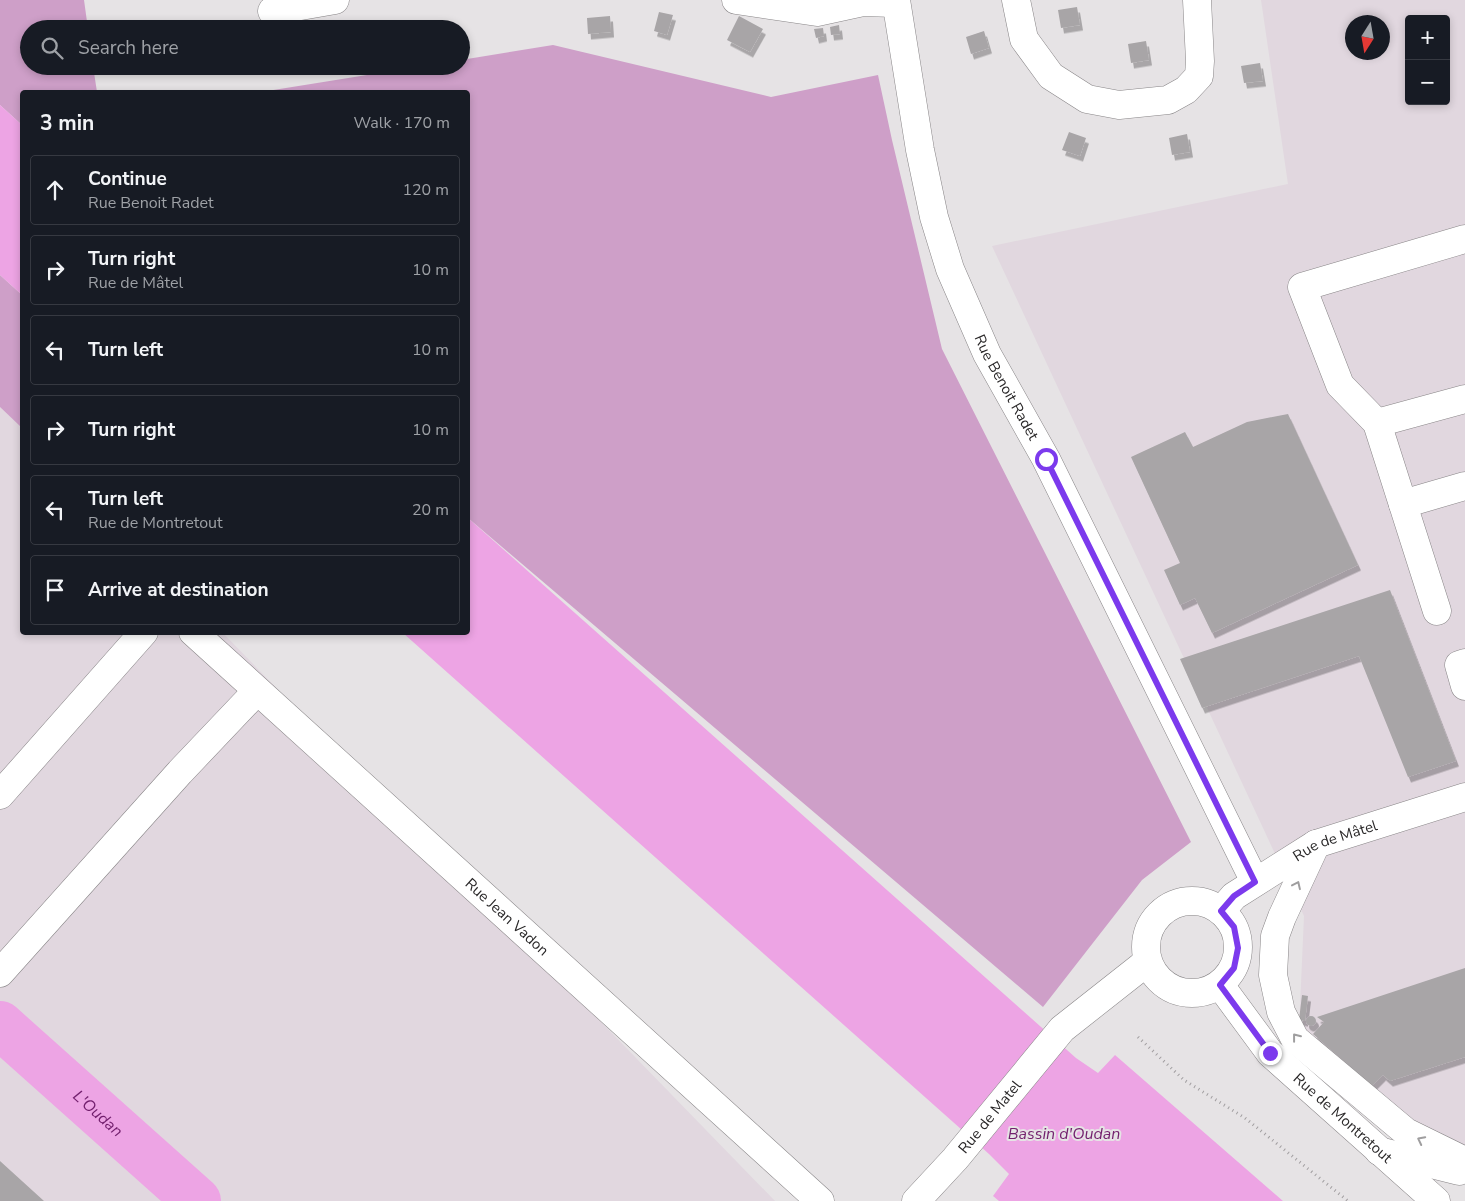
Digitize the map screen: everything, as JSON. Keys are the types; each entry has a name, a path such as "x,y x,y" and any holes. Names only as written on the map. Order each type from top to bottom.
{"street":[{"path":"272,11 336,0"},
{"path":"736,0 817,12 863,2 896,1"},
{"path":"1016,0 1024,39 1051,76 1086,99 1119,105 1168,100 1186,90 1199,76 1197,0"},
{"name":"Rue Benoit Radet","path":"896,1 920,150 934,217 950,269 987,354 1046,459 1255,882"},
{"path":"1437,611 1377,423 1340,385 1302,287 1465,239"},
{"path":"1377,423 1465,399"},
{"path":"1403,504 1465,486"},
{"path":"0,795 141,635"},
{"name":"Rue Jean Vadon","path":"196,635 820,1201"},
{"path":"1465,663 1459,665 1465,686"},
{"path":"0,973 180,772 257,691"},
{"name":"Rue de Mâtel","path":"1221,911 1234,896 1316,844 1465,797"},
{"path":"1316,844 1275,936 1274,975 1281,1012 1295,1039 1406,1132 1465,1161"},
{"path":"1199,901 1221,911 1234,927 1238,948 1234,968 1220,985 1200,993 1178,992 1159,981 1147,962 1146,939 1156,917 1175,904 1199,901"},
{"name":"Rue de Matel","path":"916,1201 955,1160 1062,1029 1147,962"},
{"name":"Rue de Montretout","path":"1220,985 1270,1053 1436,1201"},
{"path":"1379,1151 1465,1172"}],"path":[{"path":"1138,1037 1184,1080 1245,1118 1348,1201"}],"shaded area":[{"path":"0,0 84,0 87,20 20,20 20,75 94,75 97,90 20,90 20,123 0,105"},
{"path":"1261,0 1465,0 1465,1174 1299,1029 1304,916 992,246 1288,184"},
{"path":"553,45 771,97 878,75 942,349 1191,842 1142,880 1043,1007 470,520 470,90 273,90 367,75 470,75 470,59"},
{"path":"0,275 20,293 20,426 0,407"},
{"path":"0,407 20,426 20,635 225,635 775,1201 0,1201"}],"water":[{"path":"0,105 20,123 20,293 0,275"},
{"name":"Bassin d'Oudan","path":"470,520 1076,1058 1098,1073 1115,1055 1283,1201 999,1201 993,1196 1009,1174 989,1154 405,635 470,635"}],"building":[{"path":"1077,7 1080,25 1061,28 1058,10"},
{"path":"659,12 673,15 667,35 654,31"},
{"path":"610,16 611,32 588,34 587,18"},
{"path":"739,16 763,29 750,52 727,40"},
{"path":"839,25 840,34 831,35 830,27"},
{"path":"823,28 824,36 816,38 814,29"},
{"path":"984,31 989,48 971,54 966,37"},
{"path":"1146,41 1149,60 1131,63 1128,44"},
{"path":"1260,63 1263,81 1244,83 1241,66"},
{"path":"1069,132 1086,138 1080,156 1062,150"},
{"path":"1187,134 1190,152 1172,155 1169,138"},
{"path":"1288,414 1358,565 1212,633 1195,598 1180,605 1164,570 1180,563 1131,457 1185,432 1193,447 1247,422"},
{"path":"1390,590 1456,761 1408,777 1359,656 1202,708 1180,659"},
{"path":"1465,968 1465,1057 1390,1081 1383,1075 1372,1086 1313,1034 1324,1022 1317,1017"},
{"path":"1302,995 1308,996 1305,1021 1299,1020"},
{"path":"1311,1016 1316,1021 1311,1026 1306,1021"},
{"path":"0,1161 44,1201 0,1201"}],"waterway":[{"name":"L'Oudan","path":"0,1025 197,1201"}],"route":[{"path":"1046,459 1255,882 1234,896 1221,911 1234,927 1238,948 1234,968 1220,985 1270,1053"}]}
